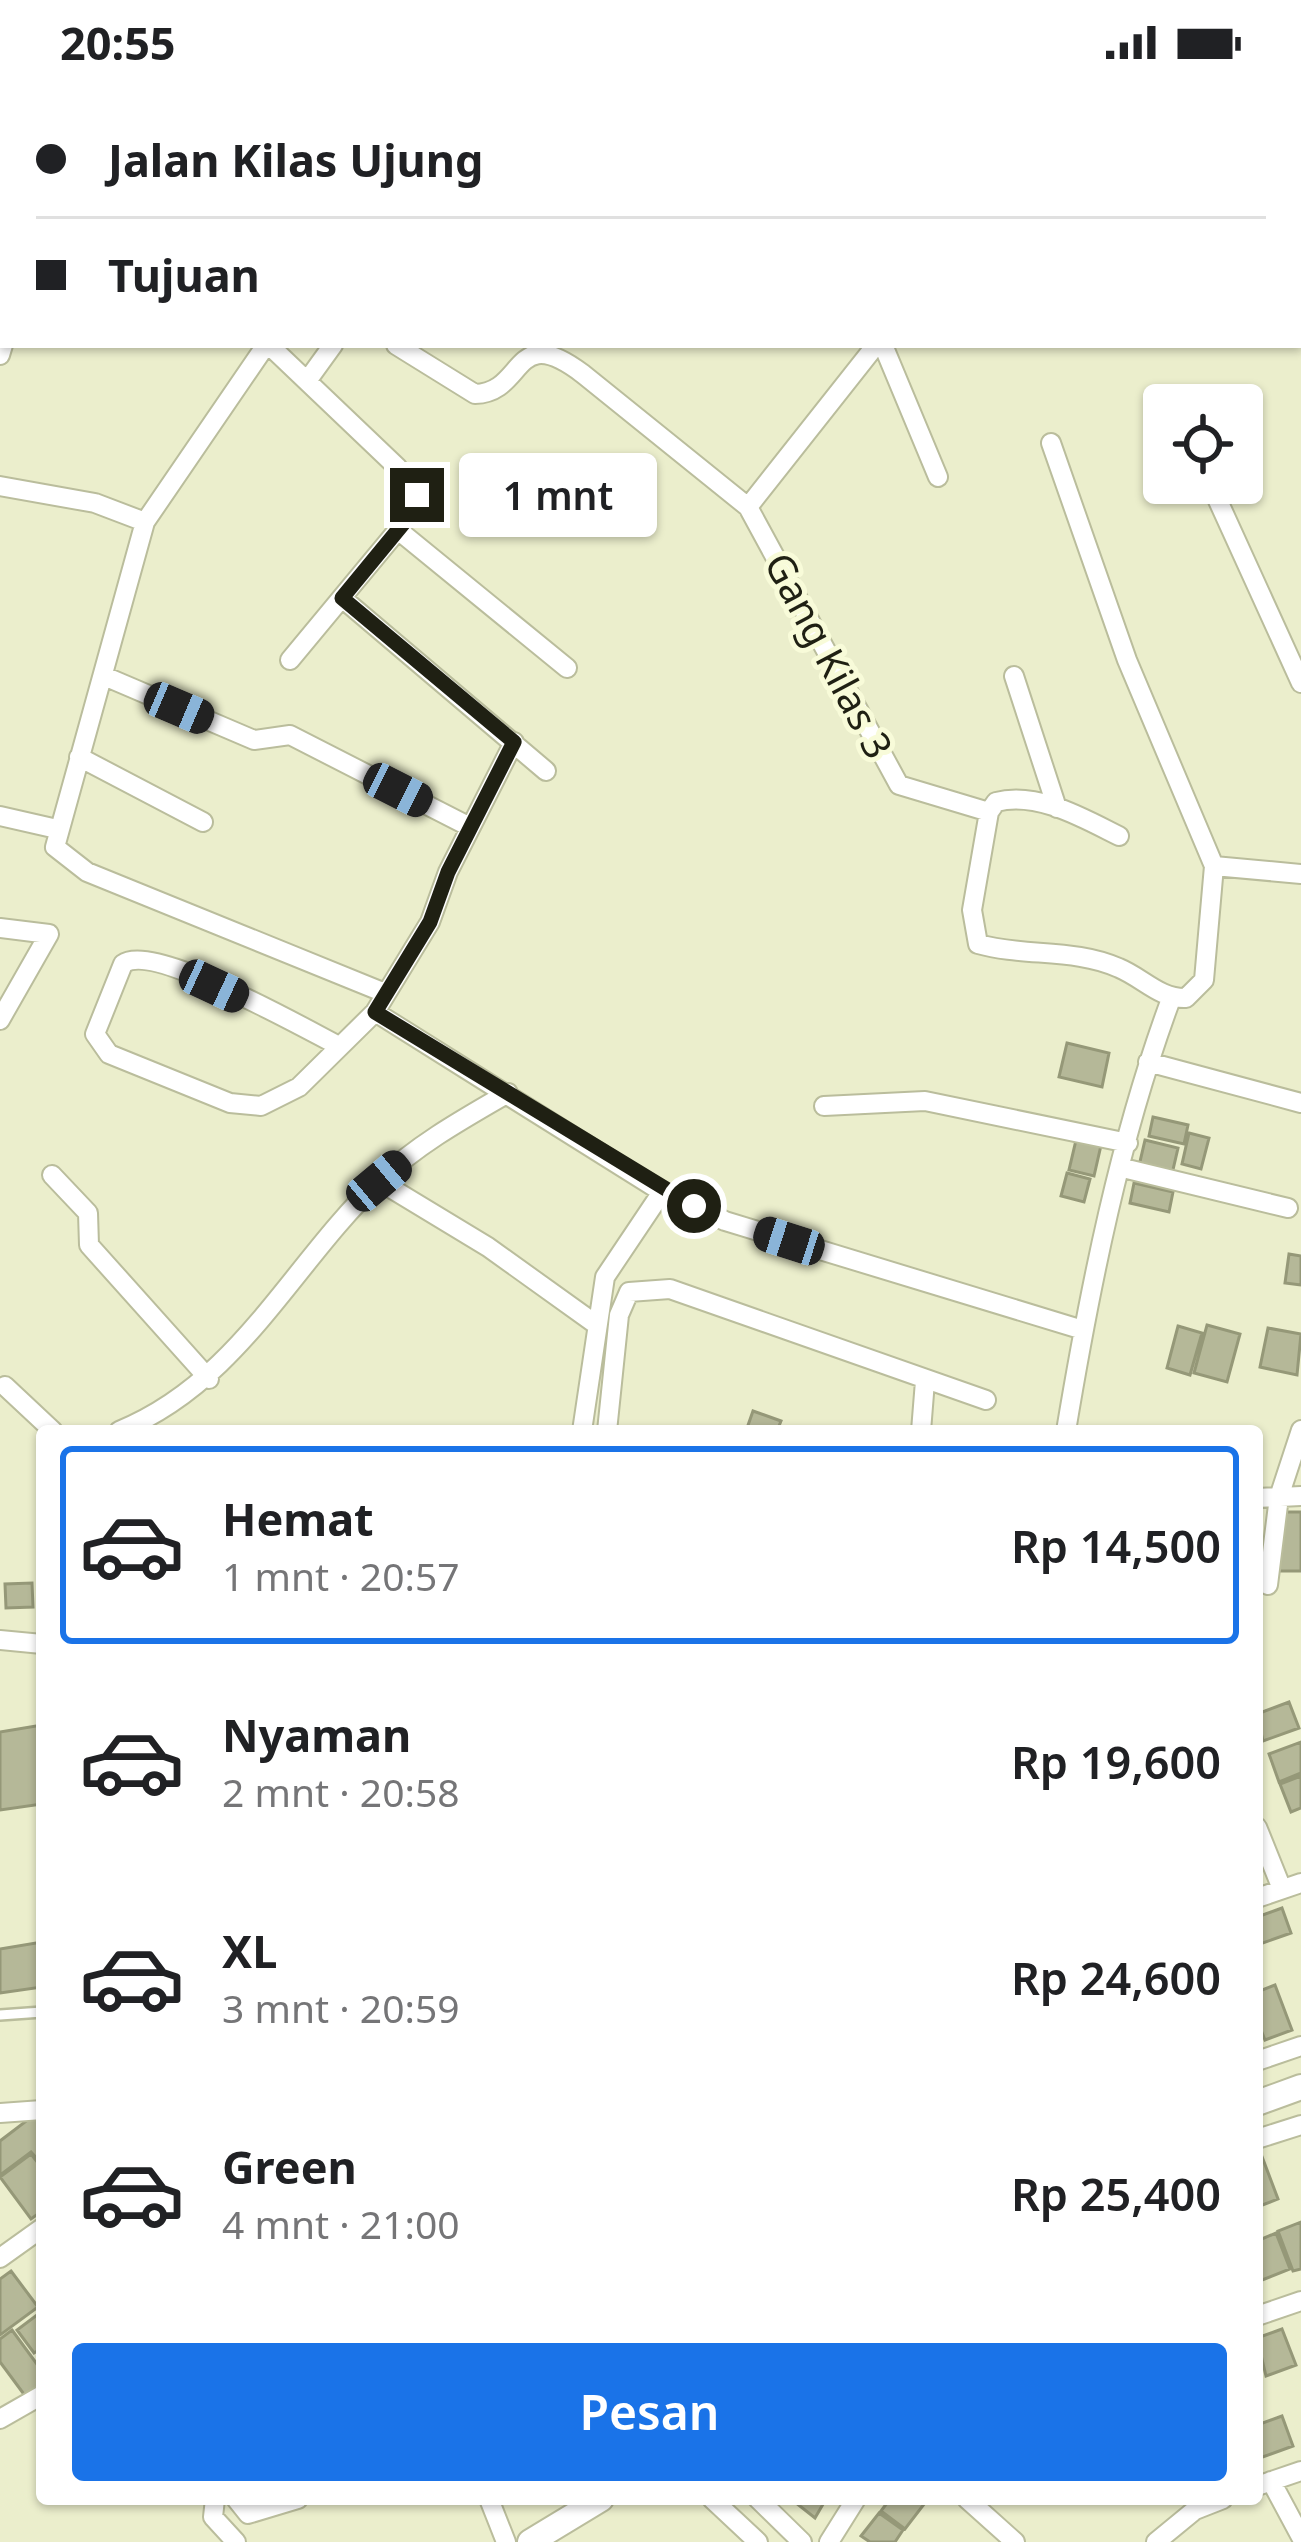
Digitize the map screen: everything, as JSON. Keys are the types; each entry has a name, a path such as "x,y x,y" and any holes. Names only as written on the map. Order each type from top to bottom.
{"street":[{"path":"266,348 145,521 104,676 56,829 59,855 87,872 386,993"},
{"path":"271,348 416,488 416,505 398,530 290,660"},
{"path":"307,381 331,348"},
{"path":"401,348 475,394 492,392 527,358 556,356 748,507 878,348"},
{"path":"881,348 938,478"},
{"path":"1051,442 1127,660 1214,866 1204,980 1191,997 1171,999 1105,964 978,944 972,910 988,812 1004,799 1057,808 1119,836"},
{"path":"0,487 95,503 145,521"},
{"path":"1220,504 1301,683"},
{"name":"Gang Kilas 3","path":"748,507 899,785 988,812"},
{"path":"398,530 567,668"},
{"path":"342,598 546,771"},
{"path":"104,676 254,740 290,735 470,827"},
{"path":"1014,676 1057,808"},
{"path":"337,1045 180,969 141,957 123,964 96,1027 97,1041 109,1054 252,1107 299,1087 375,1012 430,922 470,827 514,742"},
{"path":"80,757 203,822"},
{"path":"0,816 56,829"},
{"path":"1214,866 1301,874"},
{"path":"0,928 50,934 0,1020"},
{"path":"1067,1425 1083,1330 1128,1143 1148,1062 1171,999"},
{"path":"375,1012 662,1192 744,1227 1083,1330"},
{"path":"1148,1062 1301,1103"},
{"path":"134,1425 154,1417 209,1379 379,1181 434,1136 508,1093"},
{"path":"824,1106 925,1101 1128,1143"},
{"path":"1123,1168 1288,1208"},
{"path":"52,1175 88,1214 89,1245 209,1379"},
{"path":"379,1181 488,1247 594,1324"},
{"path":"583,1425 594,1324 611,1265 662,1192"},
{"path":"608,1425 619,1315 628,1292 642,1287 670,1289 986,1400"},
{"path":"921,1425 925,1381"},
{"path":"5,1386 47,1425"},
{"path":"1268,1585 1279,1497 1301,1430"},
{"path":"1263,1498 1301,1496"},
{"path":"0,1640 36,1643"},
{"path":"1263,1837 1292,1886 1263,1896"},
{"path":"1263,2059 1301,2046"},
{"path":"1263,2101 1301,2087"},
{"path":"0,2113 36,2110"},
{"path":"1263,2137 1301,2125"},
{"path":"0,2258 36,2232"},
{"path":"1263,2314 1301,2301"},
{"path":"0,2419 36,2398"},
{"path":"1301,2471 1264,2484 1301,2537"},
{"path":"214,2505 213,2517 236,2542"},
{"path":"241,2505 248,2514 278,2505"},
{"path":"491,2505 506,2542"},
{"path":"530,2542 591,2505"},
{"path":"718,2505 758,2542"},
{"path":"764,2505 802,2542"},
{"path":"829,2542 852,2505"},
{"path":"974,2505 1015,2542"},
{"path":"1156,2542 1193,2505"}],"lane":[{"path":"0,2015 36,2012"}],"building":[{"path":"1067,1043 1109,1053 1102,1087 1059,1077"},
{"path":"1153,1117 1188,1125 1184,1144 1149,1136"},
{"path":"1189,1133 1209,1138 1201,1169 1182,1164"},
{"path":"1077,1136 1102,1141 1094,1176 1069,1170"},
{"path":"1145,1140 1178,1148 1172,1174 1139,1166"},
{"path":"1067,1173 1090,1179 1084,1202 1061,1196"},
{"path":"1134,1183 1173,1192 1169,1212 1130,1203"},
{"path":"1289,1254 1301,1256 1301,1285 1285,1283"},
{"path":"1207,1325 1240,1334 1227,1382 1194,1373"},
{"path":"1178,1326 1202,1333 1190,1375 1167,1368"},
{"path":"1268,1328 1301,1334 1297,1375 1260,1367"},
{"path":"753,1411 781,1421 779,1425 748,1425"},
{"path":"1279,1512 1301,1512 1301,1571 1279,1571"},
{"path":"32,1583 33,1607 6,1608 5,1584"},
{"path":"1289,1702 1299,1728 1263,1741 1263,1712"},
{"path":"36,1726 36,1805 0,1810 0,1732"},
{"path":"1301,1742 1301,1773 1279,1782 1269,1754"},
{"path":"1301,1776 1301,1808 1291,1812 1280,1784"},
{"path":"1282,1908 1291,1933 1263,1943 1263,1915"},
{"path":"36,1943 36,1988 0,1993 0,1949"},
{"path":"1275,1985 1292,2030 1265,2040 1263,2035 1263,1990"},
{"path":"36,2118 36,2157 31,2152 0,2175 0,2141"},
{"path":"31,2154 36,2160 36,2215 31,2219 0,2177"},
{"path":"1263,2159 1278,2199 1263,2205"},
{"path":"1301,2222 1301,2269 1293,2271 1278,2231"},
{"path":"1276,2233 1290,2269 1263,2280 1263,2238"},
{"path":"11,2271 36,2308 0,2335 0,2279"},
{"path":"36,2316 36,2352 34,2353 17,2330"},
{"path":"1282,2329 1296,2365 1266,2376 1263,2336"},
{"path":"12,2330 36,2363 36,2389 26,2397 0,2362 0,2339"},
{"path":"1282,2416 1293,2446 1263,2457 1263,2423"},
{"path":"799,2505 823,2505 815,2518"},
{"path":"886,2505 923,2505 905,2529 881,2511"},
{"path":"879,2513 903,2530 895,2542 870,2542 861,2536"}],"route":[{"path":"417,495 412,513 342,598 514,742 448,872 430,922 375,1012 662,1192 694,1206"}]}
